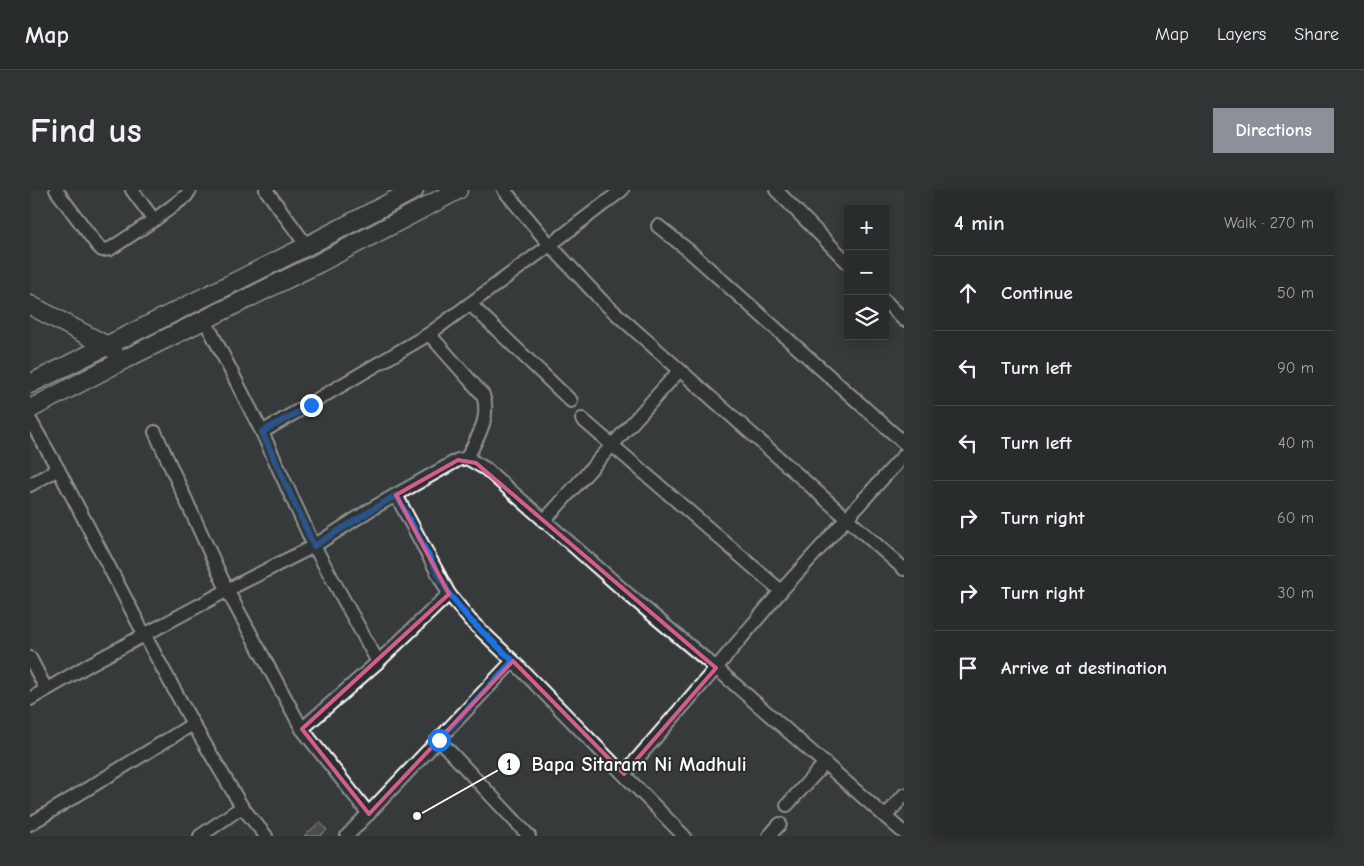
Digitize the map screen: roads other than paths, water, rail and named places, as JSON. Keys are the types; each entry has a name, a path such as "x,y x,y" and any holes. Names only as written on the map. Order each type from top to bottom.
{"street":[{"path":"56,190 102,250 110,249 154,220 186,196 190,190"},
{"path":"132,190 154,220"},
{"path":"266,190 307,246"},
{"path":"30,384 307,246 414,190"},
{"path":"30,408 319,263 458,190"},
{"path":"504,190 550,245 602,301 904,569"},
{"path":"262,432 429,334 622,190"},
{"path":"776,190 844,259"},
{"path":"658,226 688,250 904,443"},
{"path":"470,304 571,401"},
{"path":"30,305 129,357"},
{"path":"889,305 904,320"},
{"path":"205,320 262,432 314,546 378,662"},
{"path":"429,334 483,395 486,404 484,422 467,458"},
{"path":"544,521 679,371"},
{"path":"582,419 781,591"},
{"path":"30,420 58,469 193,724 242,807 266,836"},
{"path":"155,432 228,590 302,729 369,814"},
{"path":"624,774 781,591 904,455"},
{"path":"30,699 228,590 314,546 396,495 458,460 467,458 486,469 904,832"},
{"path":"30,485 58,469"},
{"path":"396,495 449,594 470,620 513,661 684,836"},
{"path":"302,729 378,662 449,594"},
{"path":"30,658 46,689"},
{"path":"347,836 513,661"},
{"path":"30,824 193,724"},
{"path":"439,740 524,831 510,836"},
{"path":"787,805 826,763"},
{"path":"886,816 904,795"},
{"path":"200,836 242,807"},
{"path":"770,836 780,824"}],"place":[{"name":"Bapa Sitaram Ni Madhuli","path":"417,816"}]}
